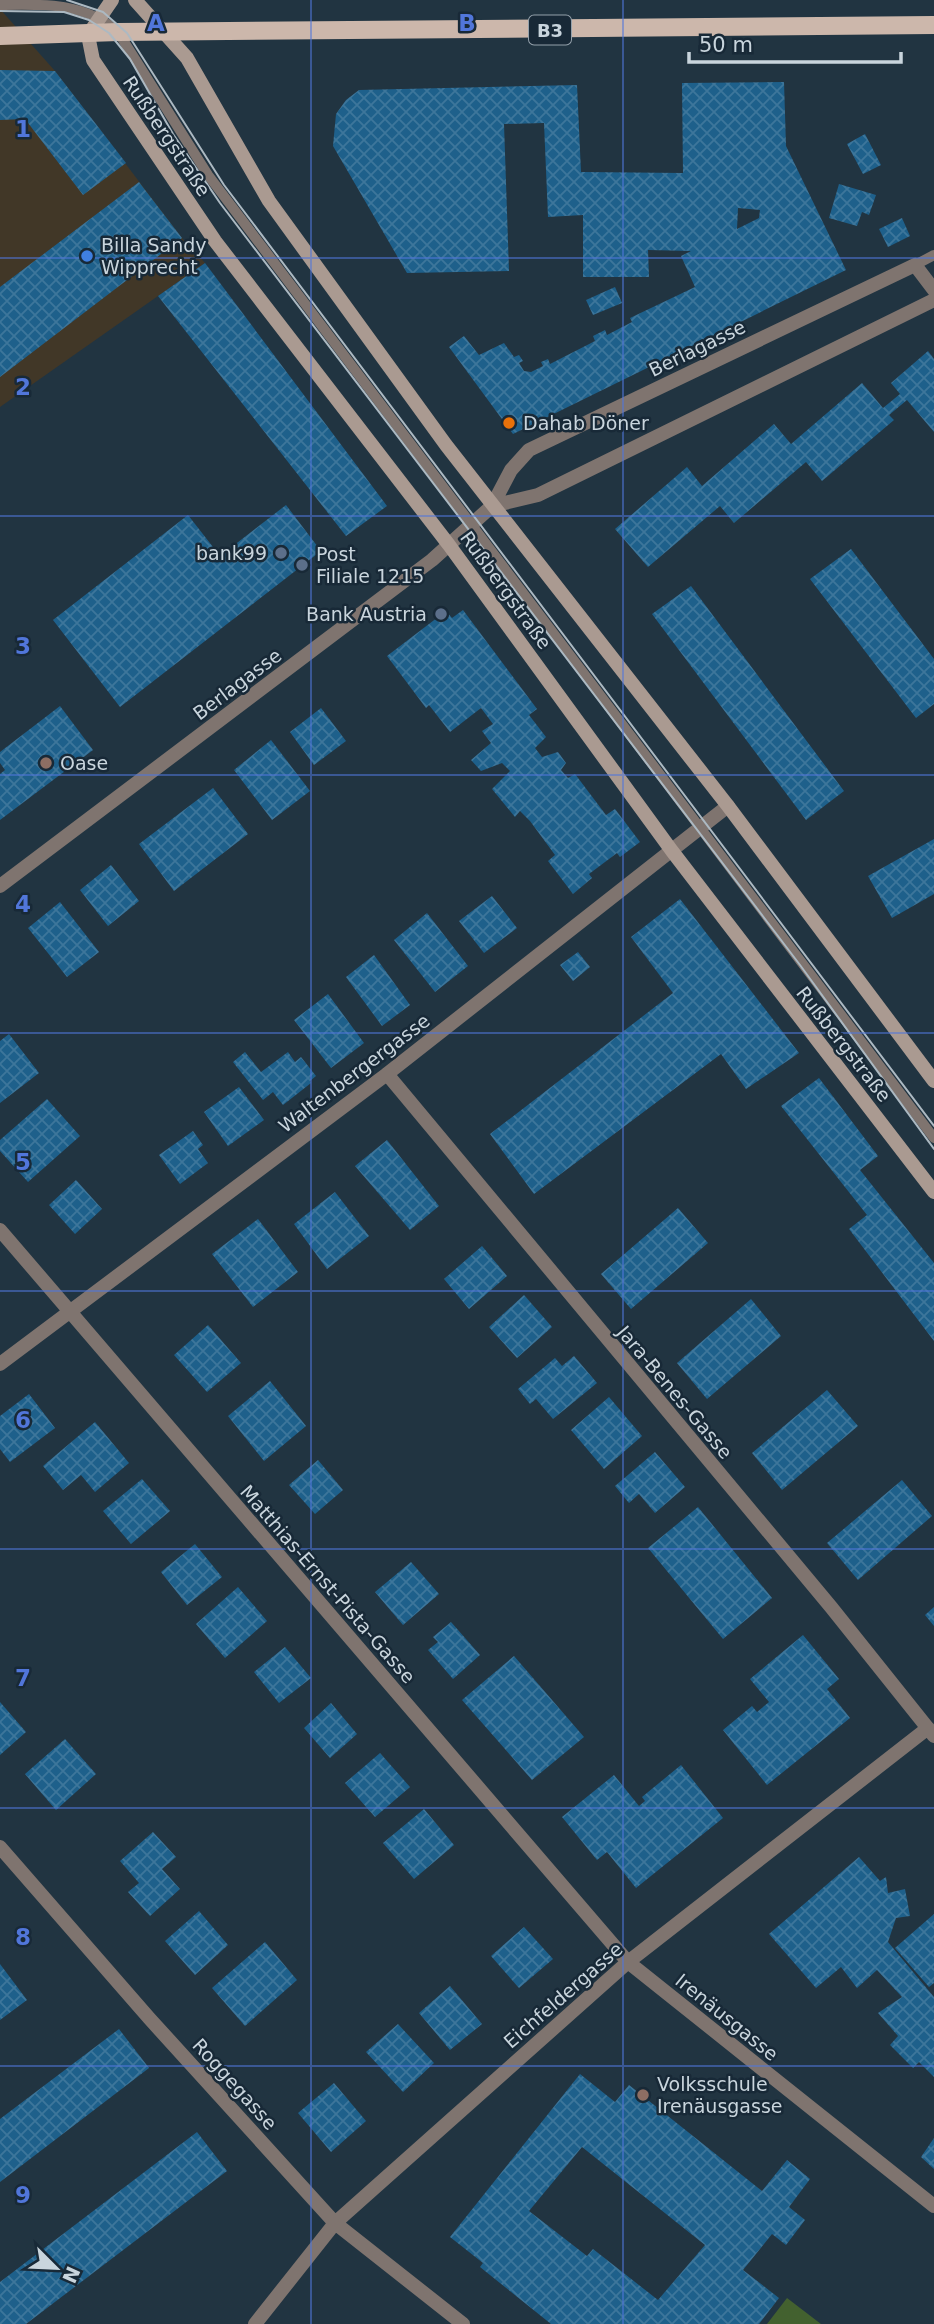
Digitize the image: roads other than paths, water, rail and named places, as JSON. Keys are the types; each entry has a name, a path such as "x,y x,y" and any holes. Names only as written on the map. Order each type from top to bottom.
{"main road":[{"name":"B3","path":"0,36 118,32 934,25"}],"street":[{"path":"88,35 112,0"},
{"name":"Rußbergstraße","path":"135,0 187,58 268,201 492,506 728,806 934,1081"},
{"name":"Rußbergstraße","path":"88,35 93,60 215,241 449,545 672,850 934,1192"},
{"path":"915,265 934,290"},
{"name":"Berlagasse","path":"0,886 449,545 492,506 511,470 529,450 915,265"},
{"name":"Berlagasse","path":"492,506 538,495 934,300"},
{"name":"Waltenbergergasse","path":"0,1364 387,1074 728,806"},
{"name":"Jara-Benes-Gasse","path":"387,1074 931,1732"},
{"name":"Matthias-Ernst-Pista-Gasse","path":"0,1230 628,1962"},
{"name":"Eichfeldergasse","path":"254,2324 335,2223 628,1962 931,1732"},
{"name":"Roggegasse","path":"0,1847 335,2223 463,2324"},
{"name":"Irenäusgasse","path":"628,1962 934,2206"}],"lane":[{"path":"0,5 65,6 99,17 118,32 208,175 934,1138"},
{"path":"909,25 934,35"},
{"path":"915,265 934,255"}],"tram line":[{"path":"67,0 103,12 127,33 224,185 934,1126"},
{"path":"0,11 64,12 89,20 109,33 130,59 173,134 220,203 800,965 934,1149"}],"place":[{"name":"Billa Sandy Wipprecht","path":"87,256"},
{"name":"Dahab Döner","path":"509,423"},
{"name":"bank99","path":"281,553"},
{"name":"Post Filiale 1215","path":"302,565"},
{"name":"Bank Austria","path":"441,614"},
{"name":"Oase","path":"46,763"},
{"name":"Volksschule Irenäusgasse","path":"643,2095"}]}
